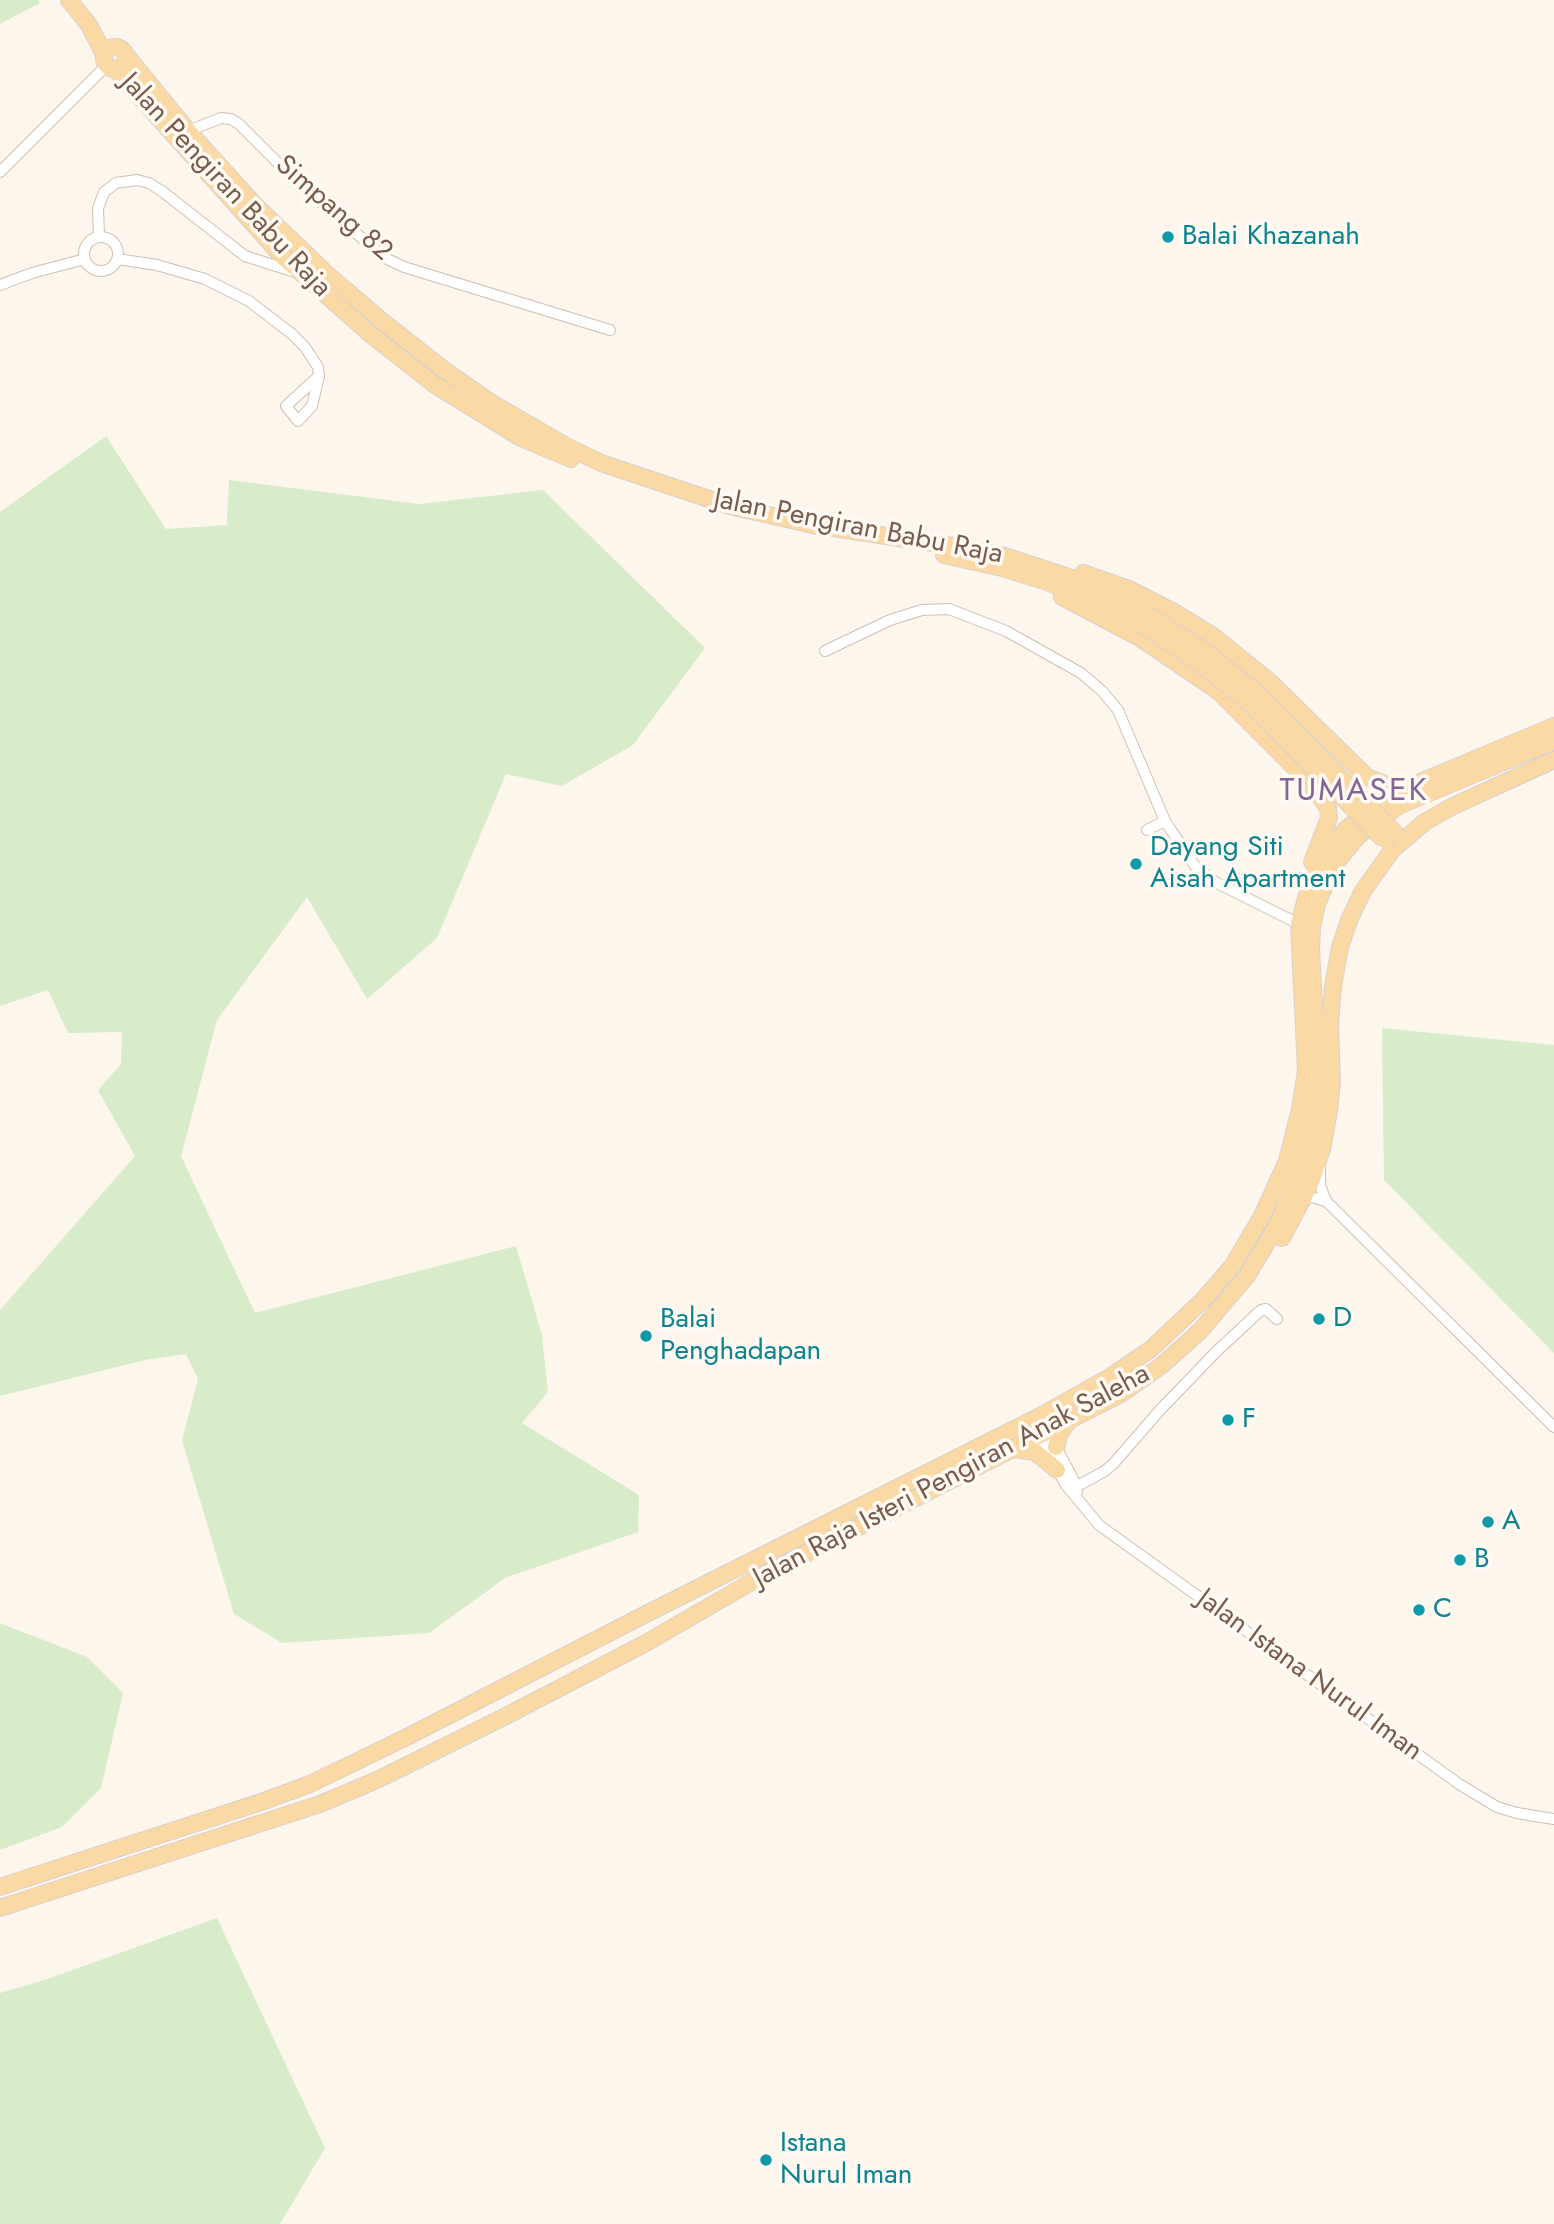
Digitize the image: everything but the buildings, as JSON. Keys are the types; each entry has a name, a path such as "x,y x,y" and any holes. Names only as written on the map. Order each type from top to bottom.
{"main road":[{"name":"Jalan Pengiran Babu Raja","path":"69,0 113,58 261,233 310,282 435,385 521,438 585,465 675,496 762,521 958,557 1004,562"},
{"name":"Jalan Pengiran Babu Raja","path":"113,58 188,131 256,206 327,274 382,321 490,402 601,463 730,506 813,525 959,547 1004,562 1069,577 1205,652 1264,699 1397,845"},
{"path":"1004,562 1037,560 1091,575 1129,589 1174,612 1213,636 1269,681 1367,777 1392,787 1410,785"},
{"path":"1004,562 1140,638 1183,666 1218,691 1310,782 1332,800 1342,803 1353,799 1360,792 1361,778 1345,758"},
{"name":"Jalan Raja Isteri Pengiran Anak Saleha","path":"0,1887 310,1784 1035,1419 1110,1377 1151,1349 1179,1325 1233,1265 1257,1226 1287,1161 1304,1087 1306,1055 1299,924 1318,868 1345,830 1378,803 1410,785 1554,726"},
{"name":"Jalan Raja Isteri Pengiran Anak Saleha","path":"0,1908 342,1796 524,1707 646,1643 760,1577 1121,1394 1181,1350 1247,1276 1278,1224 1301,1167 1309,1139 1318,1081 1312,926 1317,905 1330,874 1358,836 1398,806 1554,741"},
{"path":"1247,1276 1276,1248 1302,1200 1321,1151 1332,1082 1330,1025 1340,947 1363,891 1397,845 1425,822 1453,806 1554,760"},
{"path":"1307,895 1308,875 1329,818 1328,808 1310,782"},
{"path":"1056,1447 1060,1433 1068,1422"},
{"path":"1014,1450 1035,1452 1057,1470"}],"street":[{"path":"0,172 113,58"},
{"name":"Simpang 82","path":"188,131 222,118 239,124 300,185 385,258 404,267 610,330"},
{"path":"99,237 97,216 104,192 116,183 137,180 149,183 163,192 245,257 293,271 310,282"},
{"path":"260,262 264,260 266,253 261,233"},
{"path":"99,237 114,243 118,253 111,267 101,270 92,267 85,259 87,245 99,237"},
{"path":"0,285 85,259"},
{"path":"117,259 158,265 197,276 249,301 305,347 318,367 318,376"},
{"path":"825,650 890,620 922,610 949,609 1006,631 1081,673 1102,691 1118,710 1165,821 1195,866 1215,882 1299,924"},
{"path":"1147,830 1165,821"},
{"path":"1321,1151 1320,1185 1326,1201 1554,1427"},
{"path":"1302,1200 1312,1197 1326,1201"},
{"path":"1073,1488 1105,1471 1114,1463 1188,1380 1261,1310 1266,1309 1277,1319"},
{"name":"Jalan Istana Nurul Iman","path":"1035,1419 1044,1434 1057,1470 1073,1488"},
{"name":"Jalan Istana Nurul Iman","path":"1044,1434 1056,1447 1079,1503 1099,1525 1459,1784 1497,1807 1554,1819"}],"green space":[{"path":"0,0 38,0 40,3 0,24"},
{"path":"106,436 166,529 227,525 229,480 419,504 543,490 705,648 633,745 562,786 506,774 437,938 367,999 307,897 217,1020 181,1156 255,1313 516,1246 542,1335 548,1392 522,1423 639,1495 638,1532 505,1578 429,1633 282,1643 234,1614 182,1440 198,1379 186,1354 145,1360 0,1396 0,1310 135,1156 98,1090 121,1064 122,1032 68,1033 48,990 0,1006 0,512"},
{"path":"1382,1028 1554,1045 1554,1353 1384,1180"},
{"path":"0,1623 87,1657 123,1693 101,1788 62,1827 0,1850"},
{"path":"217,1918 325,2148 280,2224 0,2224 0,1993 42,1981"}],"place":[{"name":"Balai Khazanah","path":"1168,237"},
{"name":"Dayang Siti Aisah Apartment","path":"1136,864"},
{"name":"D","path":"1319,1319"},
{"name":"Balai Penghadapan","path":"646,1336"},
{"name":"F","path":"1228,1420"},
{"name":"A","path":"1488,1522"},
{"name":"B","path":"1460,1560"},
{"name":"C","path":"1419,1610"},
{"name":"Istana Nurul Iman","path":"766,2160"}],"district":[{"name":"TUMASEK","path":"1354,792"}]}
